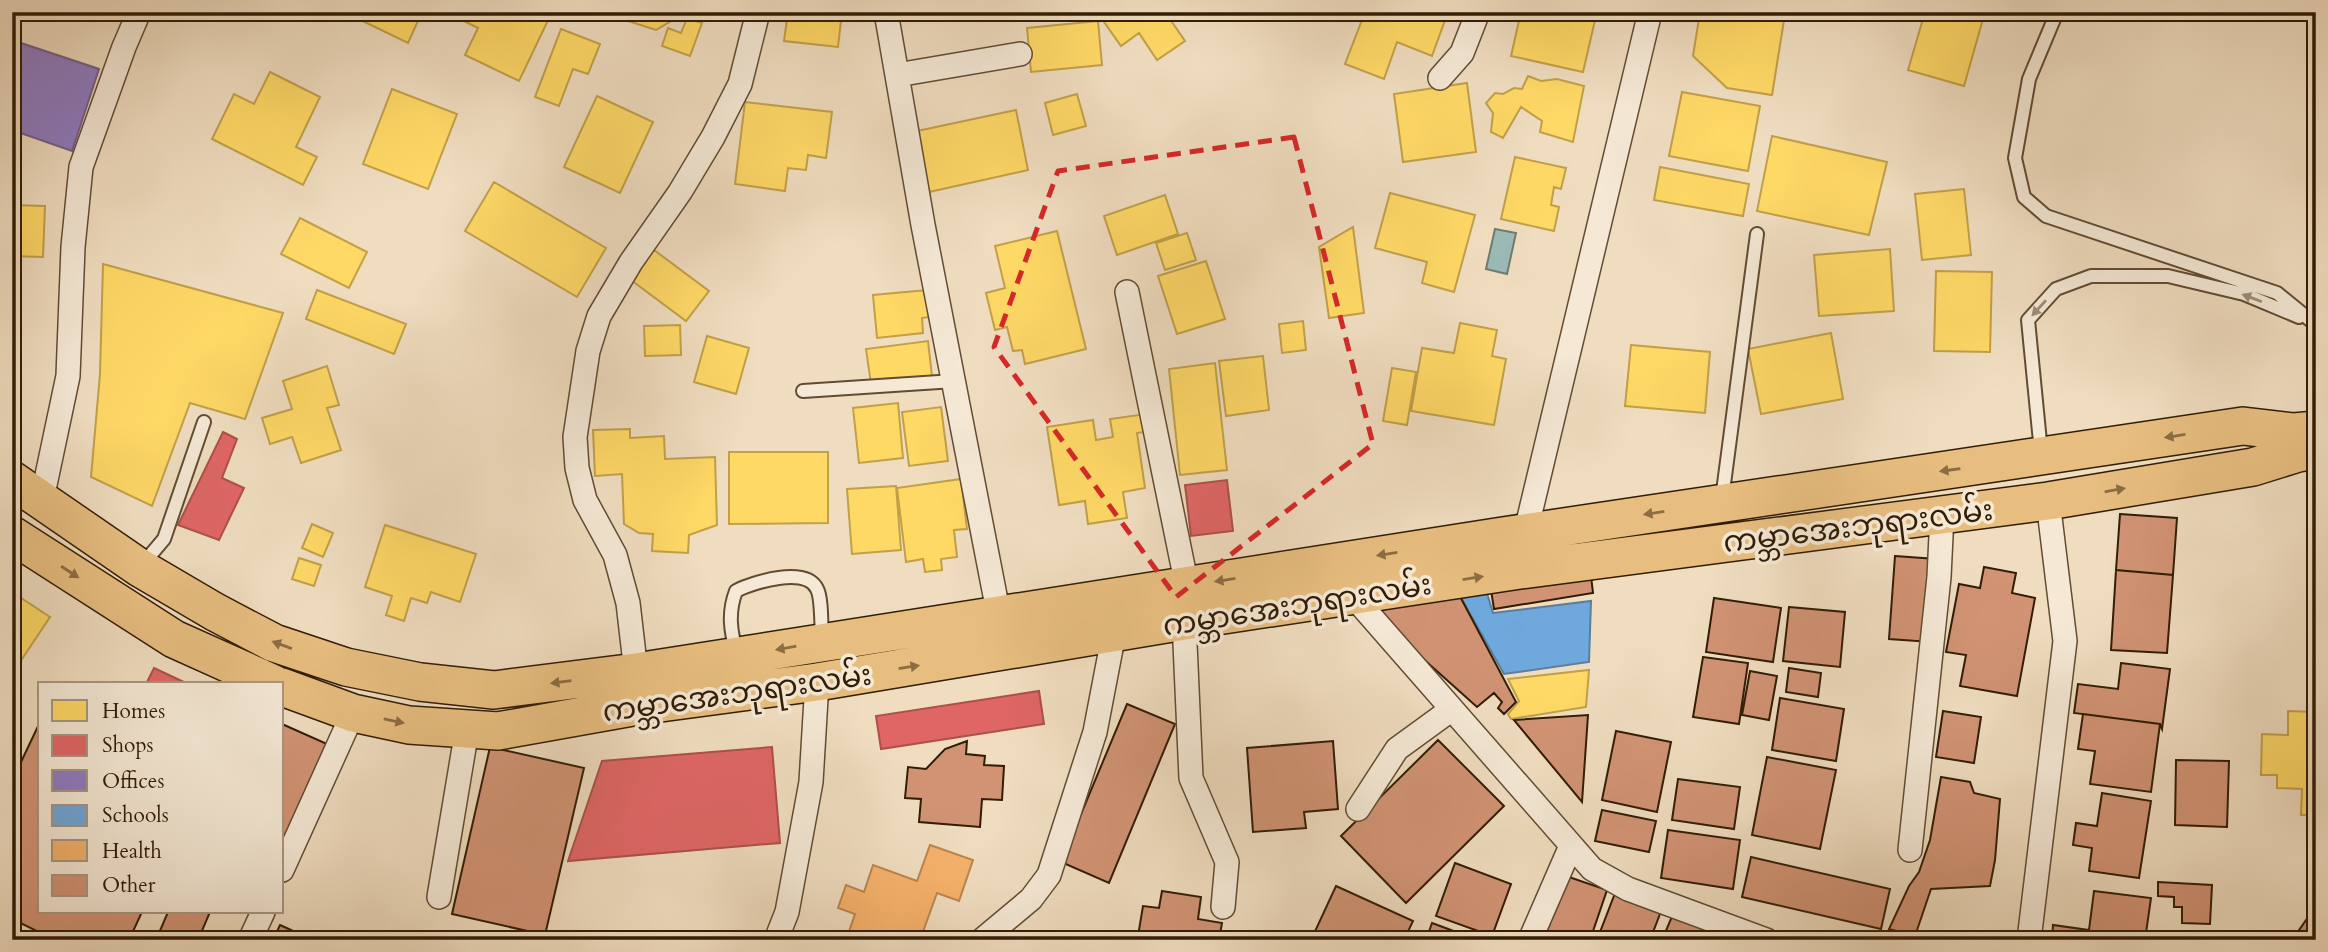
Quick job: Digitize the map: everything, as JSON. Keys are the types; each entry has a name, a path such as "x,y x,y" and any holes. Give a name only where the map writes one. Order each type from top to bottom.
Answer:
{"main road":[{"name":"ကမ္ဘာအေးဘုရားလမ်း","path":"284,688 353,713 409,724 498,731 638,706 817,682 1114,633 1186,604 1293,569 1336,562 2242,426 2306,441"},
{"name":"ကမ္ဘာအေးဘုရားလမ်း","path":"140,568 274,643 346,667 421,682 494,690 636,672 999,616 1353,596 1520,570 2048,501 2253,467 2306,441"},
{"path":"27,489 140,568"},
{"path":"12,535 173,639 270,682"},
{"path":"1336,562 1353,596"}],"street":[{"path":"27,489 68,376 73,247 81,167 139,12"},
{"path":"636,672 628,603 615,555 585,500 577,468 575,437 588,351 605,305 713,137 740,84 758,12"},
{"path":"886,12 999,616"},
{"path":"1440,78 1462,53 1478,12"},
{"path":"1520,570 1524,534 1650,12"},
{"path":"897,75 1020,54"},
{"path":"1127,292 1186,604 1191,778 1227,862 1223,907"},
{"path":"2029,940 2065,641 2048,501"},
{"path":"1910,850 1939,578 1942,515"},
{"path":"1353,596 1591,869 1628,889 1766,940"},
{"path":"982,940 1031,899 1049,875 1096,732 1114,633"},
{"path":"776,940 787,912 811,782 817,682"},
{"path":"1358,809 1397,750 1452,709"},
{"path":"284,866 353,713"},
{"path":"439,897 467,730"},
{"path":"1530,940 1570,848"},
{"path":"250,940 262,914"}],"lane":[{"path":"2057,12 2029,79 2015,158 2024,197 2046,216 2277,293 2316,324"},
{"path":"1721,503 1757,234"},
{"path":"2042,457 2028,320 2056,289 2091,276 2168,276 2244,294 2316,324"},
{"path":"803,391 954,381"},
{"path":"140,568 164,539 204,422"},
{"path":"738,656 731,633 731,606 736,591 754,582 791,576 808,579 817,589 823,642"}],"highlighted area":[{"path":"1294,137 1373,444 1176,597 994,347 1058,171"}],"water":[{"path":"1495,229 1516,233 1507,274 1486,269"}],"building: Homes":[{"path":"344,12 422,12 408,43"},
{"path":"456,12 552,12 519,81 465,55 478,28 454,16"},
{"path":"600,12 673,12 671,21 656,30"},
{"path":"788,12 842,12 838,47 784,41"},
{"path":"1097,12 1165,12 1185,41 1157,60 1139,33 1121,46"},
{"path":"1365,12 1448,12 1432,56 1397,42 1384,79 1345,64"},
{"path":"1521,12 1579,12 1596,16 1583,72 1511,56"},
{"path":"1700,12 1785,14 1772,95 1727,88 1693,56"},
{"path":"1925,12 1985,12 1964,86 1908,70"},
{"path":"687,18 702,23 690,56 662,46 668,28 681,33"},
{"path":"1098,21 1102,65 1031,72 1027,28"},
{"path":"561,29 600,44 588,74 573,69 559,106 535,97"},
{"path":"270,72 320,97 296,147 317,157 303,185 212,139 234,94 254,104"},
{"path":"1528,76 1541,81 1557,79 1584,86 1573,142 1540,132 1542,121 1521,107 1503,138 1491,132 1493,113 1486,103 1495,93 1503,94 1514,88 1522,89"},
{"path":"1467,83 1476,152 1403,162 1394,94"},
{"path":"392,89 457,114 428,189 363,164"},
{"path":"1682,92 1760,106 1748,171 1669,156"},
{"path":"1077,94 1086,126 1053,135 1045,103"},
{"path":"597,96 653,122 620,193 564,167"},
{"path":"745,102 832,112 826,158 808,155 806,170 788,168 785,191 735,184"},
{"path":"1016,110 1028,170 929,192 917,131"},
{"path":"1772,136 1887,162 1869,235 1757,211"},
{"path":"1515,157 1566,168 1561,189 1554,187 1551,205 1559,207 1554,231 1501,219"},
{"path":"1660,167 1749,184 1743,216 1654,200"},
{"path":"494,182 606,248 577,297 465,231"},
{"path":"1964,189 1971,255 1922,260 1915,194"},
{"path":"1390,193 1475,215 1454,292 1422,283 1427,262 1375,248"},
{"path":"1165,195 1178,234 1117,255 1104,216"},
{"path":"12,205 45,206 43,257 12,256"},
{"path":"300,218 367,252 349,288 281,254"},
{"path":"1353,227 1364,313 1329,318 1319,247"},
{"path":"1057,231 1086,349 1025,364 1022,350 1013,351 1007,327 995,330 986,293 1005,288 995,246"},
{"path":"1187,233 1196,260 1165,270 1156,243"},
{"path":"1890,249 1894,311 1819,316 1814,255"},
{"path":"654,250 709,291 686,321 631,280"},
{"path":"1206,261 1225,319 1177,334 1158,276"},
{"path":"103,264 283,313 245,419 190,403 152,506 91,477 100,374"},
{"path":"1936,271 1992,272 1990,352 1934,351"},
{"path":"317,290 406,324 394,354 306,319"},
{"path":"927,290 929,317 922,318 923,333 877,338 873,295"},
{"path":"1303,321 1306,350 1282,353 1279,324"},
{"path":"1460,323 1497,330 1492,356 1506,359 1494,425 1411,411 1422,348 1454,353"},
{"path":"680,325 681,355 645,356 644,326"},
{"path":"1831,333 1843,399 1761,414 1748,349"},
{"path":"707,336 749,348 736,394 694,382"},
{"path":"928,341 932,376 871,384 866,349"},
{"path":"1631,345 1710,352 1705,413 1625,406"},
{"path":"1263,356 1269,410 1226,416 1219,361"},
{"path":"1215,363 1227,470 1180,475 1169,369"},
{"path":"327,366 339,405 327,408 341,450 301,463 292,437 270,444 262,418 292,409 283,381"},
{"path":"1392,368 1416,372 1407,425 1383,421"},
{"path":"898,403 903,458 859,463 853,408"},
{"path":"941,407 948,461 909,466 902,412"},
{"path":"1153,413 1156,430 1137,433 1145,488 1123,492 1127,518 1088,524 1085,501 1059,505 1047,427 1093,420 1096,440 1113,437 1110,419"},
{"path":"630,429 630,438 664,436 665,459 715,457 717,525 689,535 688,553 652,551 653,534 639,533 624,524 622,474 595,476 593,430"},
{"path":"729,452 828,452 828,523 729,524"},
{"path":"961,479 967,529 954,530 957,557 941,559 942,570 925,572 923,559 906,562 897,488"},
{"path":"896,486 901,550 852,554 847,489"},
{"path":"312,524 333,533 323,557 302,548"},
{"path":"385,525 476,554 460,602 431,592 427,603 411,598 404,621 386,615 392,596 365,587"},
{"path":"299,558 321,565 314,586 292,579"},
{"path":"12,592 50,617 12,674"},
{"path":"1589,670 1586,707 1511,719 1508,714 1519,701 1508,679"},
{"path":"12,680 18,693 12,704"},
{"path":"2288,711 2313,712 2313,736 2316,736 2316,823 2313,815 2301,815 2302,789 2277,788 2277,775 2261,775 2262,734 2288,735"}],"building: Shops":[{"path":"223,432 237,439 222,478 244,488 219,540 178,525"},
{"path":"1227,480 1233,531 1191,536 1185,485"},
{"path":"154,668 184,682 147,682"},
{"path":"1039,691 1044,724 881,749 876,716"},
{"path":"772,747 780,843 568,861 602,761"}],"building: Offices":[{"path":"12,40 99,69 72,151 12,130"}],"building: Schools":[{"path":"1483,580 1493,613 1591,601 1589,662 1504,674 1455,587"}],"building: Health":[{"path":"930,845 973,860 959,901 937,893 920,940 846,940 855,914 838,908 846,885 864,892 873,865 917,881"}],"building: Other":[{"path":"2120,514 2177,518 2173,575 2116,570"},
{"path":"1895,556 1936,559 1931,642 1889,639"},
{"path":"1984,567 2016,573 2012,593 2035,598 2017,696 1960,686 1966,655 1946,652 1959,584 1980,588"},
{"path":"2116,570 2173,575 2167,653 2111,650"},
{"path":"1591,576 1593,593 1494,609 1491,590"},
{"path":"1455,587 1516,702 1504,714 1498,708 1502,702 1494,693 1477,707 1353,596"},
{"path":"1714,598 1781,608 1773,662 1706,652"},
{"path":"1789,607 1845,612 1840,667 1783,661"},
{"path":"1703,657 1748,663 1739,724 1693,717"},
{"path":"2121,663 2170,669 2162,729 2160,724 2074,713 2078,684 2118,689"},
{"path":"1789,668 1821,673 1818,697 1786,692"},
{"path":"1750,671 1777,676 1769,720 1742,715"},
{"path":"1780,698 1844,709 1836,761 1772,750"},
{"path":"1127,704 1175,724 1109,883 1061,862"},
{"path":"1943,711 1981,717 1974,763 1936,757"},
{"path":"2083,714 2160,724 2151,792 2090,784 2095,751 2078,749"},
{"path":"1588,715 1582,802 1514,720"},
{"path":"284,725 327,744 287,836 284,834"},
{"path":"38,726 38,914 141,914 129,940 55,940 12,919 12,781"},
{"path":"1616,731 1671,742 1657,812 1602,800"},
{"path":"1438,740 1504,806 1406,903 1341,836"},
{"path":"967,741 966,754 985,756 984,765 1004,766 1002,800 982,799 980,827 919,822 921,799 905,798 908,767 926,769 945,749"},
{"path":"1333,741 1338,809 1304,812 1306,828 1253,832 1247,748"},
{"path":"490,747 584,768 545,935 452,914"},
{"path":"1767,757 1836,770 1820,849 1752,835"},
{"path":"2176,760 2229,761 2227,827 2175,825"},
{"path":"1941,777 1970,782 1974,793 2000,799 1995,860 1990,886 1931,889 1915,936 1889,929 1909,886 1919,872 1930,840"},
{"path":"1678,779 1740,787 1734,829 1672,820"},
{"path":"2102,793 2151,801 2139,878 2089,871 2092,848 2073,845 2076,823 2097,826"},
{"path":"1602,810 1656,821 1649,852 1595,841"},
{"path":"1668,830 1740,840 1733,889 1661,878"},
{"path":"1751,857 1890,889 1881,929 1742,897"},
{"path":"1455,863 1511,884 1492,936 1436,916"},
{"path":"1566,876 1607,890 1590,940 1544,940"},
{"path":"2158,882 2212,885 2210,924 2182,923 2182,907 2174,907 2174,897 2158,896"},
{"path":"1336,886 1413,921 1404,940 1311,940"},
{"path":"1617,888 1663,906 1650,940 1597,940"},
{"path":"1162,891 1201,897 1198,919 1222,923 1219,940 1126,940 1127,934 1138,936 1143,906 1159,908"},
{"path":"2094,891 2151,898 2145,940 2052,940 2053,925 2089,930"},
{"path":"2316,906 2316,940 2292,940"},
{"path":"167,914 209,914 198,940 156,940"},
{"path":"1673,914 1708,930 1704,940 1662,940"},
{"path":"1432,923 1478,940 1426,940"},
{"path":"280,925 313,940 273,940"},
{"path":"1716,929 1743,940 1712,940"}]}
